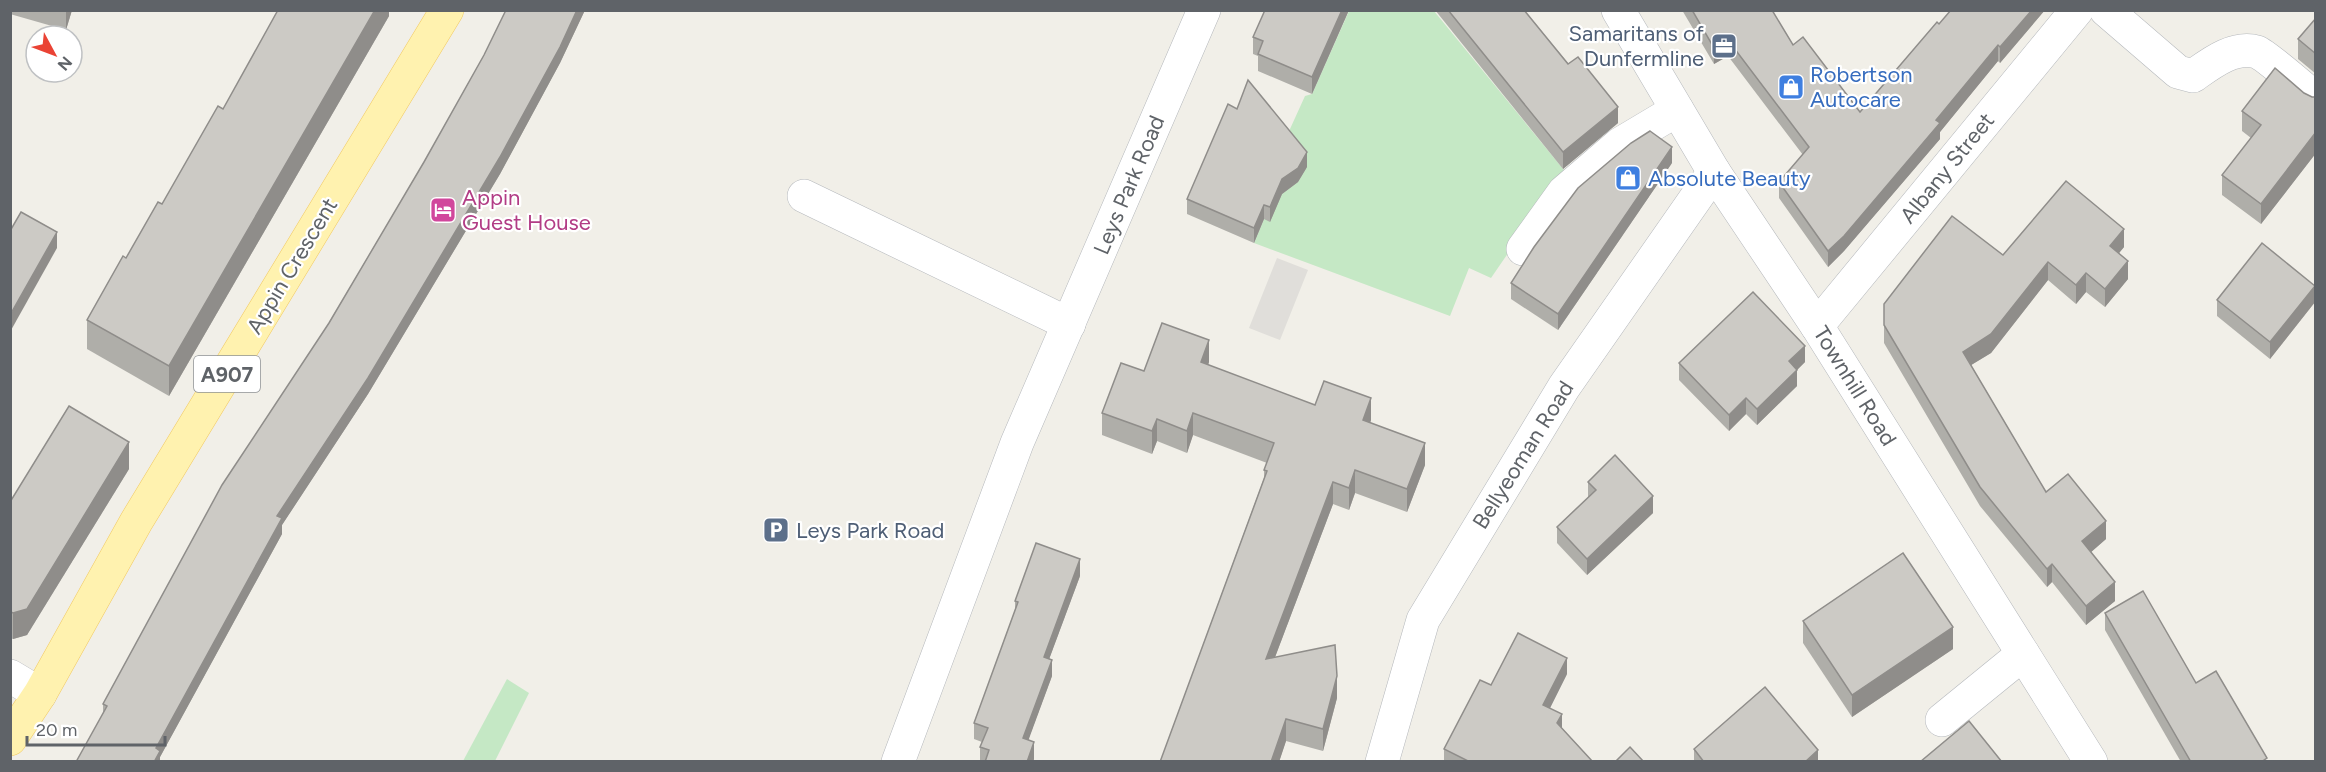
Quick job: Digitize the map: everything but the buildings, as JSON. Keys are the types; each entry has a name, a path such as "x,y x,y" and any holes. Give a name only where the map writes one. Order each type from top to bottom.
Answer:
{"main road":[{"name":"Appin Crescent","path":"10,739 40,694 135,522 447,10"}],"street":[{"name":"Leys Park Road","path":"898,762 1017,443 1204,10"},
{"name":"Townhill Road","path":"1618,10 1714,172 1817,326 2091,762"},
{"name":"Albany Street","path":"1817,326 2078,10"},
{"path":"2106,10 2178,72 2193,76 2230,54 2246,51 2258,52 2316,99"},
{"path":"1523,249 1564,192 1620,144 1677,110"},
{"name":"Bellyeoman Road","path":"1382,762 1423,620 1564,387 1714,172"},
{"path":"804,196 1069,324"},
{"path":"1942,720 2023,654"},
{"path":"10,676 40,694"}],"shaded area":[{"path":"1277,258 1308,270 1280,340 1249,328"}],"green space":[{"path":"1349,11 1434,11 1568,175 1526,227 1491,278 1469,268 1450,316 1254,243 1264,219 1262,188 1298,182 1301,175 1301,157 1289,133 1290,129 1305,96 1312,94"},
{"path":"507,679 529,693 495,761 463,761"}],"place":[{"name":"Samaritans of Dunfermline","path":"1724,46"},
{"name":"Robertson Autocare","path":"1791,87"},
{"name":"Absolute Beauty","path":"1628,178"},
{"name":"Appin Guest House","path":"443,210"},
{"name":"Leys Park Road","path":"776,530"}]}
